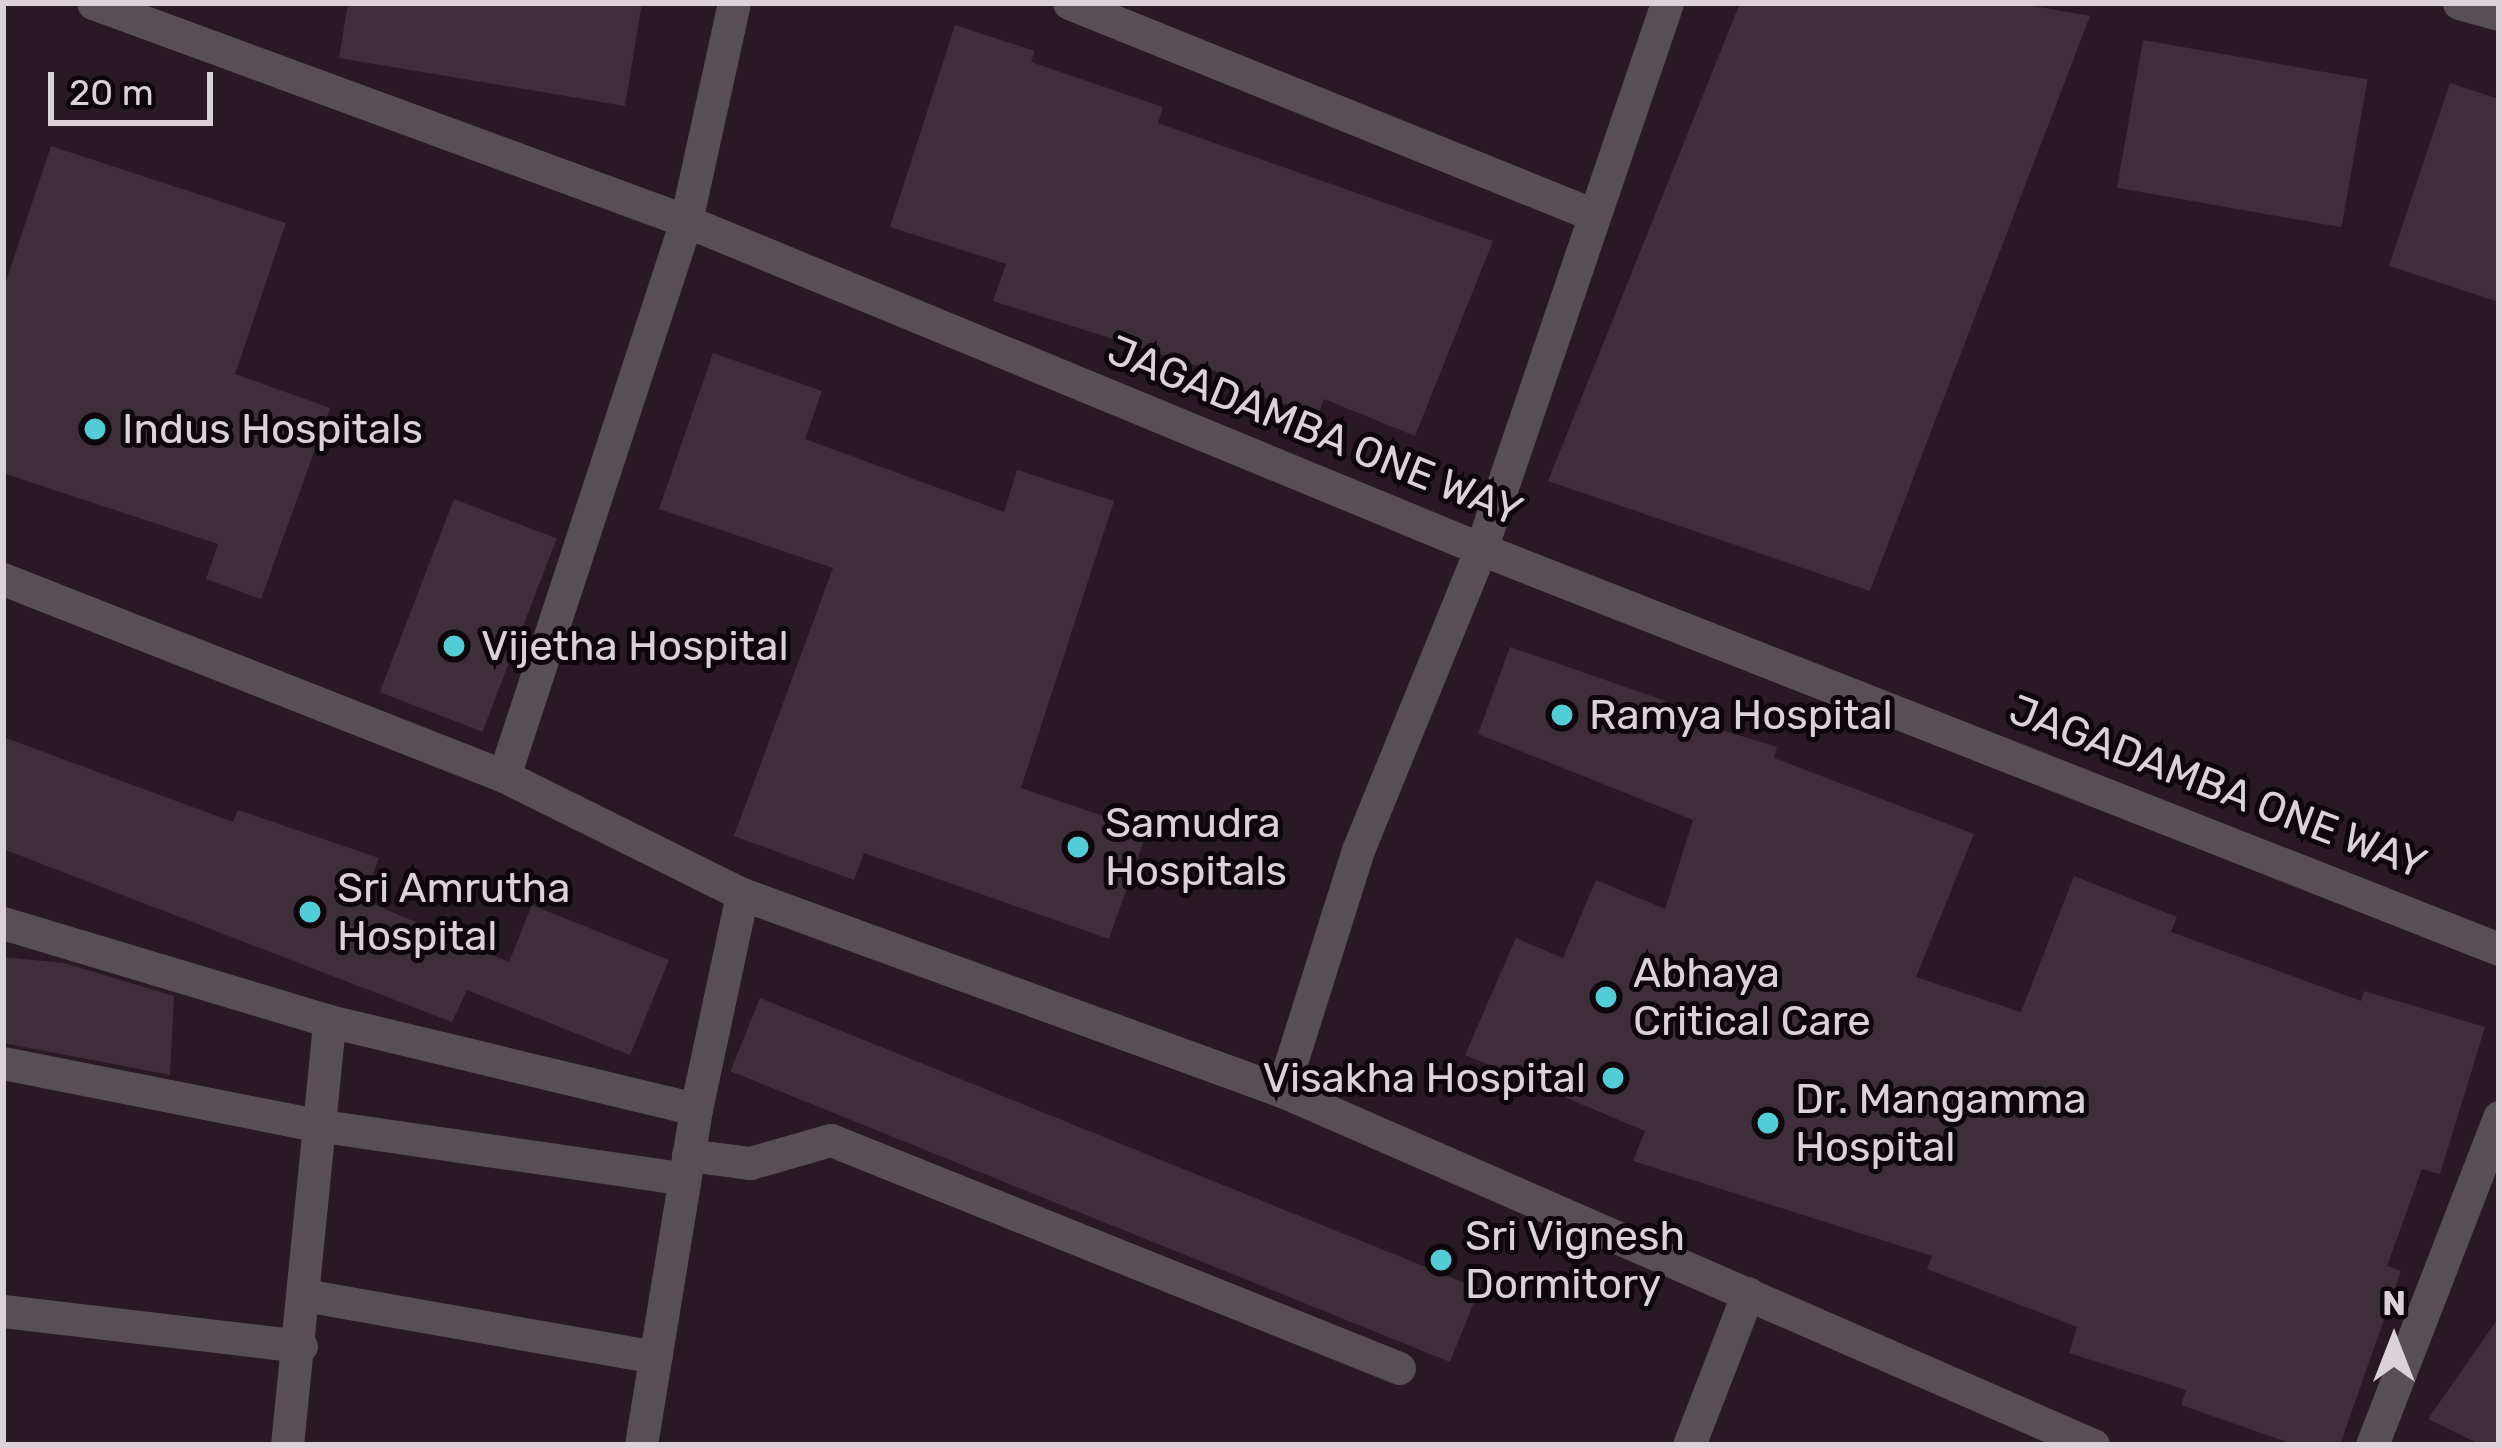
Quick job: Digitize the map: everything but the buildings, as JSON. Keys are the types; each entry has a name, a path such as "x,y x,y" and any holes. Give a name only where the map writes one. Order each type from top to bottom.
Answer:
{"street":[{"name":"JAGADAMBA ONE WAY","path":"93,3 132,9 686,221 1481,549 2499,950"},
{"path":"504,776 686,221 734,3"},
{"path":"1069,3 1594,215"},
{"path":"1282,1091 1358,850 1481,549 1666,3"},
{"path":"2459,3 2499,14"},
{"path":"3,579 504,776 742,894 1282,1091 2093,1445"},
{"path":"641,1445 696,1109 742,894"},
{"path":"3,923 329,1021 696,1109"},
{"path":"287,1445 301,1346 316,1125 329,1021"},
{"path":"3,1063 316,1125 686,1167 750,1163 831,1140 1399,1368"},
{"path":"2372,1445 2499,1117"},
{"path":"1689,1445 1748,1293"},
{"path":"304,1295 656,1357"},
{"path":"3,1311 301,1346"}],"place":[{"name":"Indus Hospitals","path":"95,429"},
{"name":"Vijetha Hospital","path":"454,646"},
{"name":"Ramya Hospital","path":"1562,715"},
{"name":"Samudra Hospitals","path":"1078,847"},
{"name":"Sri Amrutha Hospital","path":"310,912"},
{"name":"Abhaya Critical Care","path":"1606,997"},
{"name":"Visakha Hospital","path":"1613,1078"},
{"name":"Dr. Mangamma Hospital","path":"1768,1123"},
{"name":"Sri Vignesh Dormitory","path":"1441,1260"}]}
